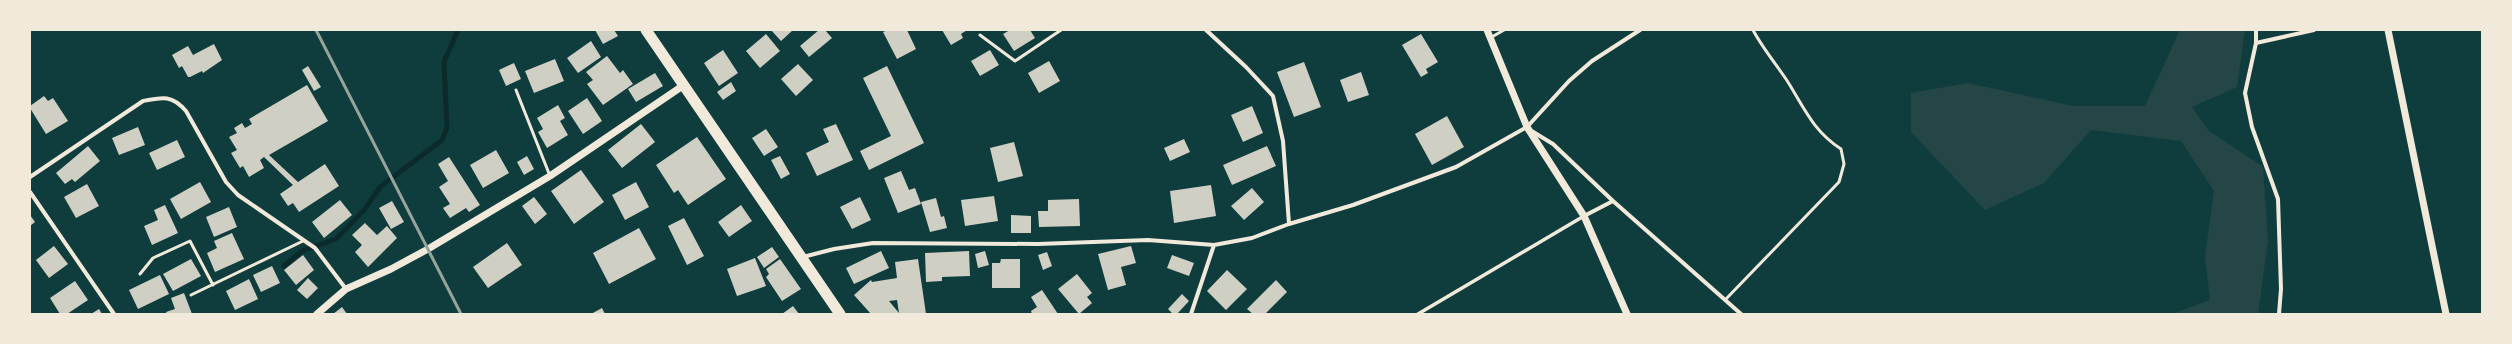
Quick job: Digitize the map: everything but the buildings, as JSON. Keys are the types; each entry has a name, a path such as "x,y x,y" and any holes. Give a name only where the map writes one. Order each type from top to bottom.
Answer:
{"highway":[{"path":"646,30 840,314"}],"street":[{"path":"1206,30 1246,67 1274,96 1283,141 1289,224"},
{"path":"1487,30 1527,128 1584,216 1627,314"},
{"path":"801,258 834,249 873,243 1038,244 1148,240 1214,245 1252,238 1289,224 1353,205 1456,167 1527,128 1568,81 1592,61 1640,30"},
{"path":"2256,30 2256,44 2245,93 2252,127 2278,199 2281,289 2279,314"},
{"path":"2256,44 2314,30"},
{"path":"2388,30 2446,314"},
{"path":"317,314 346,289 391,269 428,249 550,176 684,85"},
{"path":"30,177 143,101 163,97 177,101 186,111 226,182 238,195 315,248 346,289"},
{"path":"1527,128 1553,144 1613,201 1741,314"},
{"path":"30,192 114,314"},
{"path":"1418,314 1584,216 1613,201"},
{"path":"1191,314 1214,245"}],"lane":[{"path":"980,35 1015,61 1061,30"},
{"path":"1490,38 1504,30"},
{"path":"1725,300 1839,182 1844,164 1841,149 1827,140 1813,124 1787,80 1753,30"},
{"path":"516,90 550,176"},
{"path":"140,274 153,258 190,240 212,285"},
{"path":"191,295 303,241"}],"shaded area":[{"path":"2180,30 2245,30 2237,87 2192,107 2208,130 2263,167 2268,241 2258,314 2172,314 2210,300 2205,256 2214,191 2181,141 2091,130 2044,183 1985,210 1911,132 1911,93 1968,83 2073,106 2145,106"}],"waterway":[{"path":"284,266 302,251 336,239 364,210 380,187 442,140 447,128 444,62 458,30"}],"railway":[{"path":"316,30 461,314"}]}
